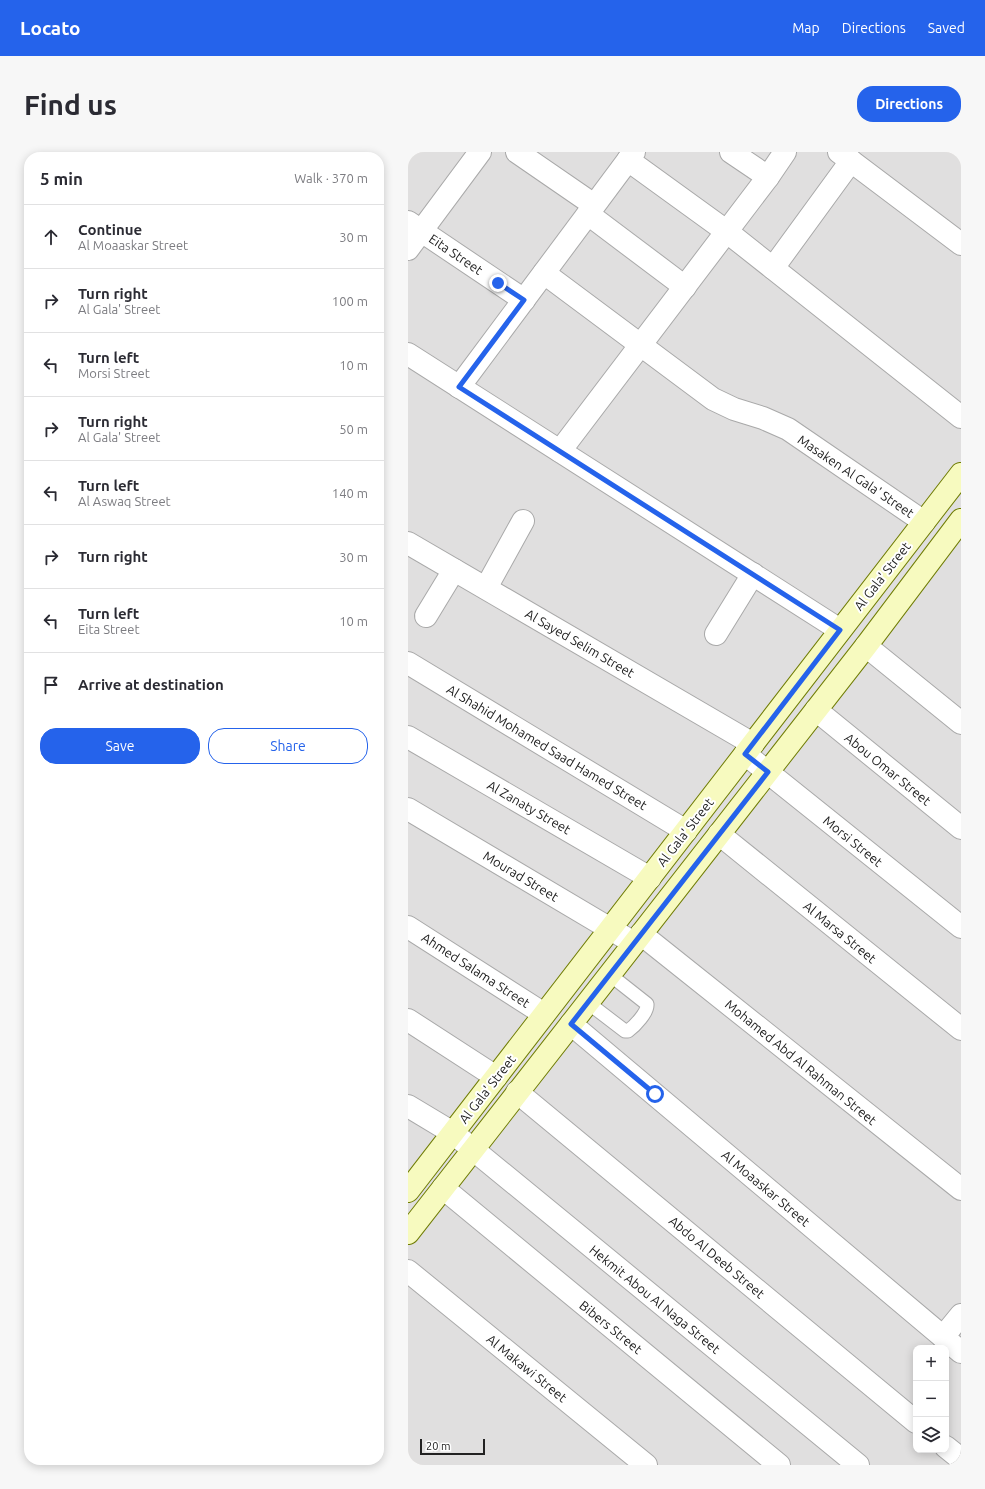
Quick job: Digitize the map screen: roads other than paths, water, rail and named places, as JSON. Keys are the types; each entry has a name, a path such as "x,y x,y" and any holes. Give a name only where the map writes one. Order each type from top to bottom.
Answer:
{"main road":[{"name":"Al Gala' Street","path":"412,1179 453,1133 961,474"},
{"name":"Al Gala' Street","path":"408,1233 866,646 961,520"}],"street":[{"path":"408,249 415,226 480,152"},
{"path":"517,152 591,209 685,287"},
{"path":"731,152 768,177"},
{"path":"560,451 786,152"},
{"path":"459,387 631,156 961,418"},
{"path":"772,268 845,156 961,244"},
{"name":"Eita Street","path":"415,226 524,300"},
{"name":"Masaken Al Gala' Street","path":"544,273 713,399 734,409 762,418 788,429 924,522"},
{"path":"408,354 840,630"},
{"path":"486,588 523,521"},
{"name":"Al Sayed Selim Street","path":"408,543 486,588 749,749"},
{"path":"426,616 454,570"},
{"path":"716,634 753,574"},
{"path":"866,646 961,723"},
{"name":"Al Shahid Mohamed Saad Hamed Street","path":"408,663 686,831"},
{"name":"Abou Omar Street","path":"816,710 961,828"},
{"name":"Al Zanaty Street","path":"408,737 650,878"},
{"name":"Morsi Street","path":"749,749 768,772 961,927"},
{"name":"Mourad Street","path":"408,809 610,929 638,939"},
{"name":"Al Marsa Street","path":"719,834 961,1029"},
{"name":"Ahmed Salama Street","path":"408,926 544,1014"},
{"name":"Mohamed Abd Al Rahman Street","path":"638,939 961,1189"},
{"path":"408,1020 496,1077"},
{"name":"Al Moaaskar Street","path":"571,1024 961,1352"},
{"name":"Abdo Al Deeb Street","path":"518,1092 913,1420"},
{"name":"Hekmit Abou Al Naga Street","path":"408,1106 453,1133 858,1465"},
{"name":"Bibers Street","path":"443,1188 779,1465"},
{"name":"Al Makawi Street","path":"408,1271 646,1465"},
{"path":"943,1336 961,1315"},
{"path":"949,1450 961,1460"}],"lane":[{"path":"588,1002 625,1031 632,1028 646,1011 647,1004 609,974"}]}
